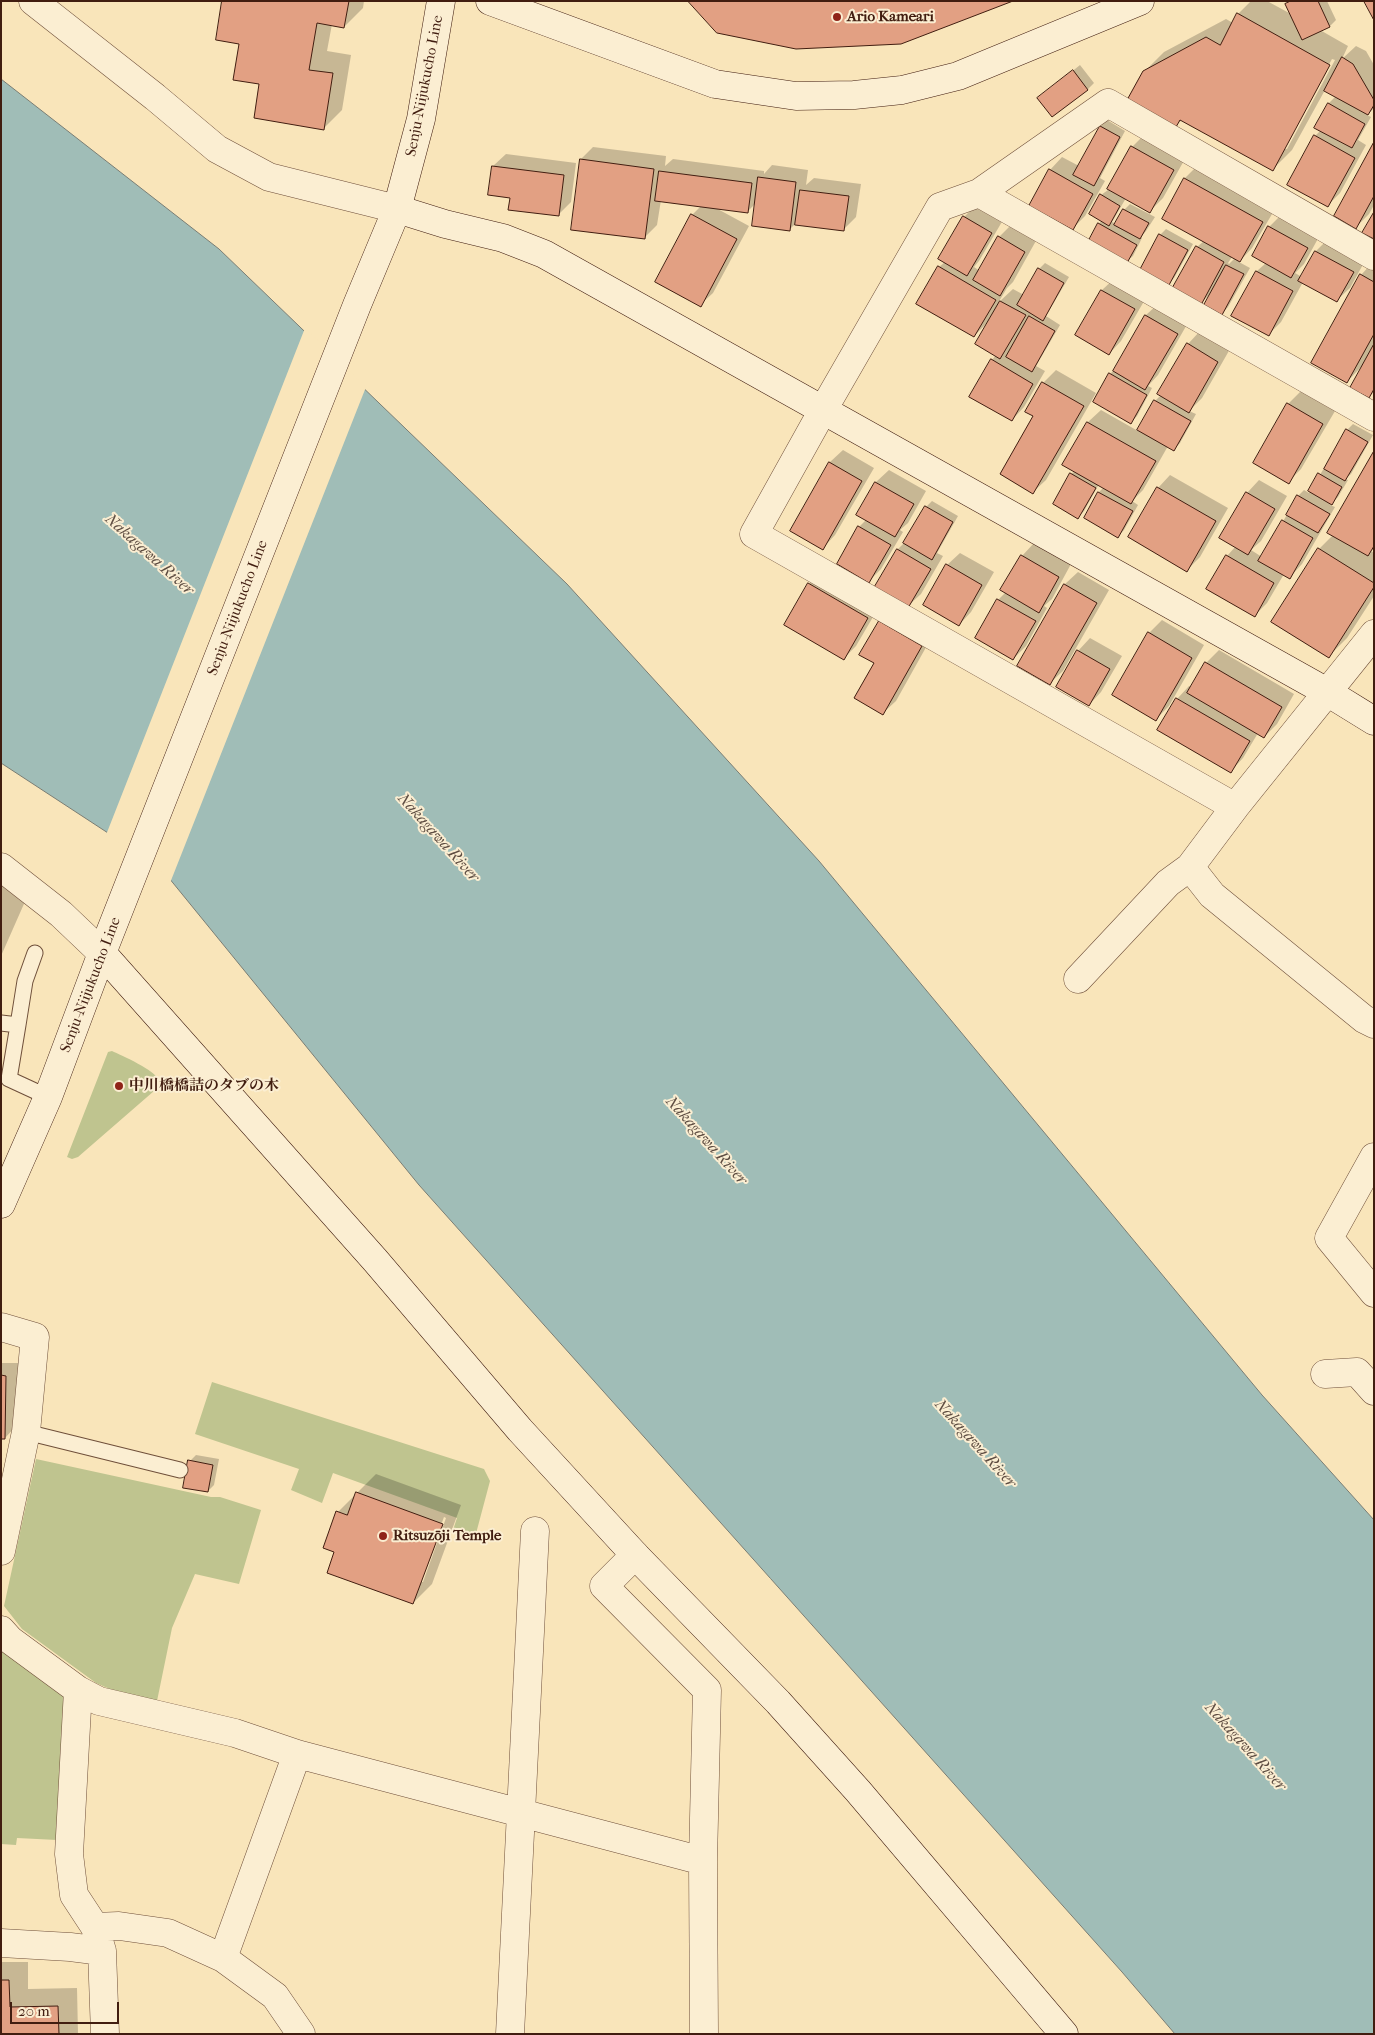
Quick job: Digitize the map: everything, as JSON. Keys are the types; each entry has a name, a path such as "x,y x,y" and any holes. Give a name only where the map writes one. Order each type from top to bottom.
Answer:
{"street":[{"path":"33,1 155,96 217,149 269,177 503,238 544,254 1327,692 1374,721"},
{"name":"Senju-Niijukucho Line","path":"1,1204 48,1097 102,953 357,305 397,209 421,119 441,1"},
{"path":"490,1 715,84 796,96 854,95 902,90 958,76 1140,1"},
{"path":"1235,807 754,534 940,207 979,193 1108,104 1374,256"},
{"path":"979,193 1374,417"},
{"path":"1078,979 1168,883 1190,867 1235,807 1374,634"},
{"path":"1,867 61,914 102,953 376,1260 520,1430 635,1555 778,1702 838,1769 1064,2034"},
{"path":"1190,867 1212,895 1364,1019 1374,1024"},
{"path":"1374,1157 1329,1238 1374,1293"},
{"path":"1,1327 35,1337 26,1432 1,1550"},
{"path":"1325,1374 1357,1372 1374,1391"},
{"path":"510,2034 535,1531"},
{"path":"635,1555 604,1586 707,1690 703,1862 704,2034"},
{"path":"1,1630 10,1640 78,1690 99,1701 235,1733 297,1754 703,1862"},
{"path":"78,1690 69,1854 74,1895 99,1939 105,2034"},
{"path":"223,1958 297,1754"},
{"path":"1,1943 70,1947 99,1939 119,1926 168,1933 223,1958 275,1996 301,2034"}],"lane":[{"path":"35,953 25,981 9,1079 48,1097"},
{"path":"1,1023 18,1025"},
{"path":"26,1432 180,1470"}],"green space":[{"path":"112,1051 152,1072 158,1080 158,1084 154,1091 78,1157 72,1159 67,1157 108,1052"},
{"path":"212,1382 484,1469 490,1481 474,1541 452,1533 457,1518 333,1473 322,1503 291,1490 299,1469 195,1434"},
{"path":"36,1459 211,1497 220,1497 261,1510 239,1584 195,1574 172,1628 157,1701 119,1693 96,1683 22,1629 4,1606"},
{"path":"1,1646 65,1696 57,1840 17,1838 16,1845 1,1844"}],"water":[{"name":"Nakagawa River","path":"1,79 219,249 567,584 819,861 1262,1395 1374,1520 1374,2034 1175,2034 1122,1972 419,1185 160,867 1,763"}],"pier":[{"path":"305,328 366,387 170,883 159,869 106,835"}],"building":[{"path":"222,1 349,1 344,28 317,23 309,70 333,73 324,130 254,118 259,84 233,80 239,44 216,40"},
{"name":"Ario Kameari","path":"688,1 1013,1 901,44 796,49 717,33"},
{"path":"1291,1 1318,1 1330,27 1302,40 1285,4"},
{"path":"1364,1 1374,1 1374,20"},
{"path":"1237,13 1330,65 1273,171 1180,120 1176,127 1127,100 1143,71 1206,37 1220,45"},
{"path":"1342,57 1353,64 1374,100 1374,105 1368,115 1324,91"},
{"path":"1073,70 1088,90 1052,117 1037,98"},
{"path":"1328,103 1365,124 1352,148 1314,128"},
{"path":"1100,126 1120,137 1094,186 1073,175"},
{"path":"1314,135 1355,158 1328,207 1287,185"},
{"path":"1374,142 1374,196 1356,229 1334,216"},
{"path":"1131,146 1174,170 1150,213 1107,189"},
{"path":"580,159 654,169 645,239 571,230"},
{"path":"492,166 564,175 559,216 508,210 510,198 488,195"},
{"path":"1049,169 1093,194 1073,230 1029,206"},
{"path":"659,171 752,183 748,213 655,201"},
{"path":"758,177 796,182 790,231 752,226"},
{"path":"1184,178 1263,222 1240,262 1162,219"},
{"path":"800,190 849,196 844,231 795,225"},
{"path":"1100,194 1120,206 1109,226 1089,214"},
{"path":"1123,209 1149,223 1140,239 1114,225"},
{"path":"1374,212 1374,239 1362,233"},
{"path":"691,214 737,239 701,307 655,282"},
{"path":"963,216 992,233 967,276 938,259"},
{"path":"1098,223 1137,245 1127,263 1088,242"},
{"path":"1268,226 1308,248 1291,278 1252,256"},
{"path":"1159,234 1188,250 1169,285 1140,270"},
{"path":"998,236 1025,252 1000,296 973,280"},
{"path":"1196,246 1224,262 1201,305 1172,289"},
{"path":"1315,251 1354,272 1337,302 1298,281"},
{"path":"1226,265 1244,274 1222,315 1204,305"},
{"path":"938,266 996,300 974,337 916,304"},
{"path":"1038,268 1064,283 1043,321 1017,305"},
{"path":"1256,271 1293,291 1269,336 1231,316"},
{"path":"1360,274 1374,282 1374,334 1347,383 1311,363"},
{"path":"1101,290 1135,309 1109,355 1075,335"},
{"path":"1000,301 1026,315 1000,359 975,344"},
{"path":"1145,315 1178,334 1145,390 1113,371"},
{"path":"1029,316 1055,331 1032,372 1006,357"},
{"path":"1187,343 1218,362 1189,413 1157,394"},
{"path":"1374,344 1374,389 1369,398 1350,388"},
{"path":"991,359 1033,384 1012,421 969,397"},
{"path":"1109,373 1147,395 1131,424 1093,402"},
{"path":"1042,382 1084,406 1033,494 1000,474 1033,416 1025,412"},
{"path":"1154,400 1191,421 1174,451 1137,430"},
{"path":"1287,403 1323,424 1289,484 1253,463"},
{"path":"1087,422 1156,461 1131,504 1062,465"},
{"path":"1346,429 1368,442 1345,481 1324,469"},
{"path":"1374,451 1374,546 1368,556 1327,533"},
{"path":"829,462 862,481 823,550 790,531"},
{"path":"1070,473 1096,488 1078,519 1053,504"},
{"path":"1318,473 1342,487 1332,505 1308,491"},
{"path":"875,482 914,504 895,537 856,515"},
{"path":"1157,487 1216,521 1187,572 1128,537"},
{"path":"1098,492 1133,511 1118,538 1084,518"},
{"path":"1246,492 1275,509 1248,555 1219,538"},
{"path":"1297,495 1330,514 1318,533 1286,515"},
{"path":"925,506 953,522 932,560 903,543"},
{"path":"1282,520 1313,538 1290,579 1258,561"},
{"path":"858,526 891,545 869,583 837,564"},
{"path":"1318,548 1374,583 1374,587 1329,658 1271,622"},
{"path":"897,549 931,569 908,608 874,588"},
{"path":"1021,555 1059,577 1039,613 1000,590"},
{"path":"1226,555 1274,583 1255,617 1206,589"},
{"path":"946,564 982,585 959,626 923,605"},
{"path":"808,583 868,618 844,660 784,625"},
{"path":"1064,584 1097,603 1050,685 1017,666"},
{"path":"997,599 1036,621 1013,660 975,638"},
{"path":"879,621 922,646 883,715 854,698 874,663 859,655"},
{"path":"1148,632 1192,658 1156,721 1112,695"},
{"path":"1077,650 1110,669 1089,706 1056,687"},
{"path":"1205,662 1282,707 1264,738 1187,693"},
{"path":"1176,698 1250,741 1231,773 1157,730"},
{"path":"1,1375 6,1376 5,1439 1,1439"},
{"path":"188,1460 213,1465 208,1492 183,1488"},
{"name":"Ritsuzōji Temple","path":"356,1492 443,1524 413,1604 327,1573 334,1552 323,1548 336,1511 347,1515"},
{"path":"1,1980 9,1980 10,2007 58,2006 59,2034 1,2034"}],"place":[{"name":"Ario Kameari","path":"837,17"},
{"name":"中川橋橋詰のタブの木","path":"119,1086"},
{"name":"Ritsuzōji Temple","path":"383,1536"}]}
